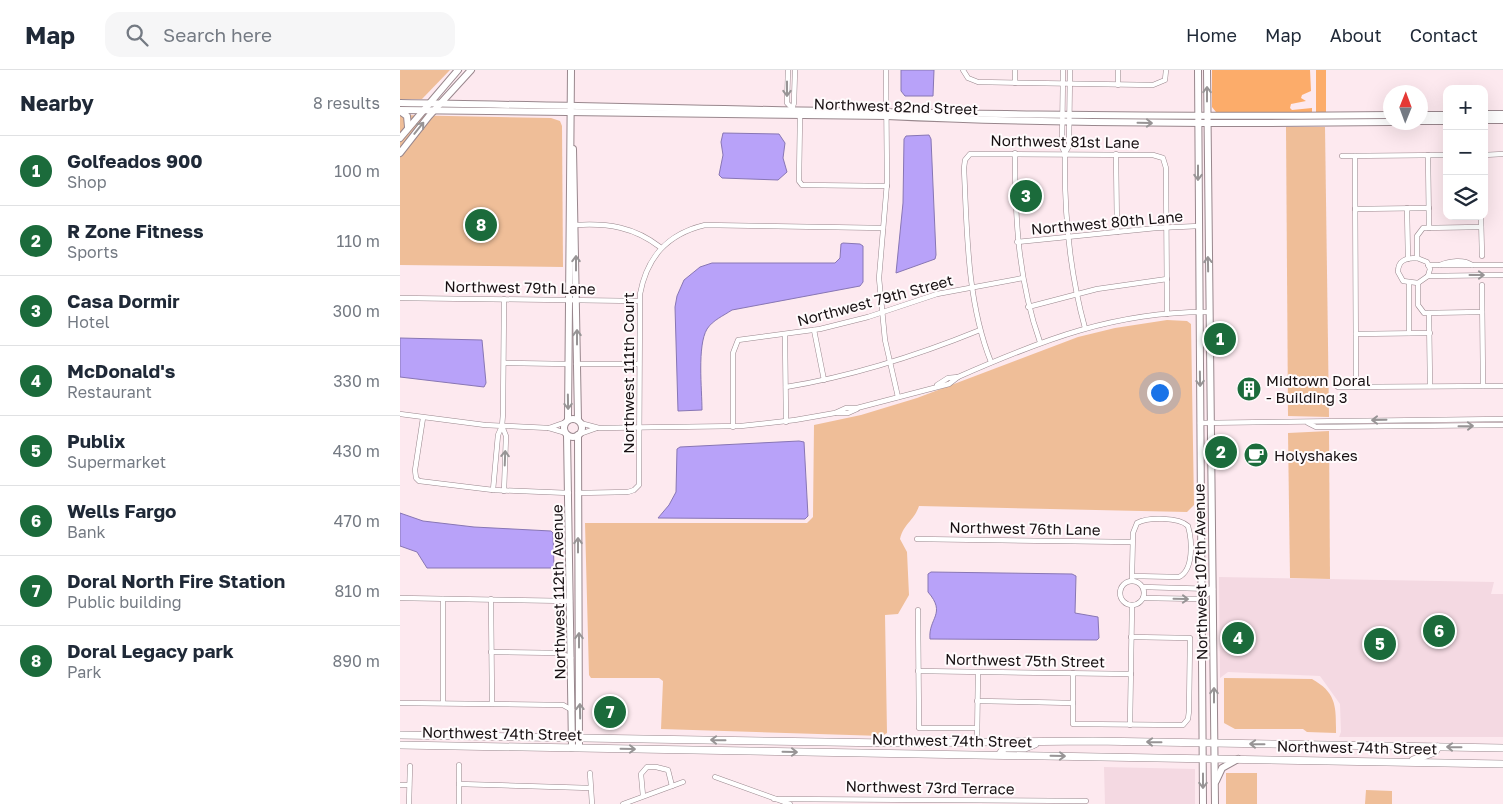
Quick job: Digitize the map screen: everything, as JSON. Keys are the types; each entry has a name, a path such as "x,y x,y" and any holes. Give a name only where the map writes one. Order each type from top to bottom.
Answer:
{"main road":[{"name":"Northwest 74th Street","path":"400,735 977,743 1214,743 1503,748"},
{"path":"1000,754 1004,748 1026,748 1037,742"},
{"name":"Northwest 74th Street","path":"400,746 1000,754 1503,764"},
{"path":"1408,762 1435,752 1438,747"}],"street":[{"path":"400,138 427,104 458,70"},
{"path":"400,153 434,110 471,70"},
{"path":"566,434 564,428 567,421 571,70"},
{"path":"788,70 787,103 791,111"},
{"path":"791,111 794,103 795,70"},
{"path":"886,70 887,186 879,278 881,313 898,397"},
{"path":"962,70 968,78 978,82 1118,85 1153,85 1165,80 1166,70"},
{"path":"1015,70 1015,83"},
{"path":"1063,70 1062,147 1065,154 1067,237 1076,293 1085,328"},
{"path":"1065,154 1069,146 1070,70"},
{"path":"1118,70 1118,85"},
{"name":"Northwest 107th Avenue","path":"1198,70 1203,804"},
{"name":"Northwest 107th Avenue","path":"1207,70 1214,804"},
{"path":"454,88 455,98 462,104"},
{"name":"Northwest 82nd Street","path":"400,104 462,104 498,108"},
{"name":"Northwest 82nd Street","path":"400,110 498,108 791,111 1062,119 1383,122"},
{"path":"400,110 406,116 408,128"},
{"name":"Northwest 82nd Street","path":"791,111 800,116 887,114"},
{"path":"1488,114 1503,114"},
{"name":"Northwest 82nd Street","path":"1207,121 1383,115"},
{"path":"1428,115 1443,115"},
{"path":"800,116 799,181 802,185 887,186"},
{"path":"1488,120 1503,120"},
{"path":"1428,121 1443,121"},
{"path":"570,140 573,148 576,225 576,364 579,422 582,429 579,435"},
{"name":"Northwest 81st Lane","path":"973,288 967,239 964,186 964,168 967,156 977,153 1116,154 1153,155 1163,158 1166,168 1166,227"},
{"path":"1015,153 1017,242 1028,306 1040,342"},
{"path":"1116,154 1118,232"},
{"path":"1488,155 1503,154"},
{"path":"1428,155 1429,228"},
{"path":"1342,156 1443,155"},
{"path":"1355,156 1356,387"},
{"path":"1408,208 1408,259"},
{"path":"1355,209 1428,208"},
{"path":"1481,220 1482,256"},
{"path":"569,231 576,225 602,224 624,227 645,236 660,247"},
{"name":"Northwest 111th Court","path":"578,493 634,490 640,478 639,301 647,270 660,247 684,232 711,224 884,228"},
{"name":"Northwest 80th Lane","path":"1017,242 1166,227 1199,226"},
{"path":"1166,227 1167,314"},
{"path":"1417,258 1418,233 1423,228 1481,228"},
{"path":"1428,276 1428,265 1424,260 1417,258 1408,259 1400,263 1398,272 1403,281 1409,283 1418,283 1428,276 1503,275"},
{"path":"1440,265 1450,262 1467,262 1472,266"},
{"path":"1428,265 1503,265"},
{"path":"1451,266 1451,275"},
{"name":"Northwest 79th Street","path":"733,427 735,344 738,340 814,330 881,313 938,294 1023,278"},
{"path":"1028,306 1119,284 1167,279"},
{"path":"1409,283 1409,333"},
{"path":"1418,283 1419,309 1424,313 1482,312"},
{"path":"1482,285 1483,386"},
{"path":"973,288 980,330 991,362"},
{"name":"Northwest 79th Lane","path":"400,298 639,301"},
{"path":"493,490 498,435 502,426 505,363 504,300"},
{"path":"549,428 567,421 579,422 599,428 733,427 786,422 835,413 848,414 857,408 938,385 948,378 958,377 1040,342 1085,328 1119,320 1167,314 1209,312"},
{"path":"1429,313 1430,386"},
{"path":"814,330 824,380"},
{"path":"786,386 824,380 890,364 980,330"},
{"path":"1356,334 1430,333"},
{"path":"785,335 786,422"},
{"path":"505,363 568,364"},
{"path":"576,364 639,364"},
{"path":"1338,387 1503,386"},
{"path":"400,414 502,426 549,428 566,434 579,435 599,428"},
{"path":"423,418 416,478 424,483 504,491 569,494"},
{"path":"1200,423 1503,419"},
{"path":"1428,420 1428,427"},
{"path":"1308,423 1316,427 1503,425"},
{"path":"502,426 506,436 504,491"},
{"name":"Northwest 112th Avenue","path":"566,434 569,494 572,710 576,738"},
{"name":"Northwest 112th Avenue","path":"576,748 579,594 579,435"},
{"path":"1132,578 1134,526 1143,520 1185,522 1189,530 1189,566 1185,574 1179,577 1132,578 1123,585 1120,592 1124,602 1132,605 1138,603 1143,598 1143,587"},
{"name":"Northwest 76th Lane","path":"917,539 1132,542"},
{"path":"1132,578 1143,587 1213,589"},
{"path":"1160,588 1160,598"},
{"path":"1143,598 1202,599 1213,589"},
{"path":"400,598 570,601 579,594"},
{"path":"442,599 444,703"},
{"path":"491,599 492,704"},
{"path":"1130,725 1132,605"},
{"path":"918,610 919,728 977,728"},
{"path":"1073,673 1073,724 1178,727 1186,722 1189,711 1190,638 1131,637"},
{"path":"492,652 561,653 571,658"},
{"name":"Northwest 75th Street","path":"918,671 1131,674"},
{"path":"977,743 978,672"},
{"path":"978,701 1073,703"},
{"path":"400,703 562,705 572,710"},
{"path":"1214,784 1222,768 1239,759"},
{"path":"459,765 459,804"},
{"path":"409,804 410,766"},
{"path":"643,796 641,774 647,768 656,767 668,770 672,786"},
{"path":"590,773 592,804"},
{"path":"715,777 790,804"},
{"path":"623,804 683,782"},
{"path":"459,784 590,788"},
{"path":"400,785 409,785"},
{"name":"Northwest 73rd Terrace","path":"774,798 1069,803 1086,801"}],"shaded area":[{"path":"400,70 450,70 422,99 400,99"},
{"path":"901,70 934,70 933,96 905,96 901,91"},
{"path":"1212,70 1310,70 1311,91 1302,95 1301,98 1306,101 1291,104 1290,108 1292,110 1312,108 1312,112 1216,112 1212,107"},
{"path":"1316,70 1326,70 1326,112 1316,112"},
{"path":"400,115 551,118 560,121 562,126 563,267 400,265"},
{"path":"1286,127 1325,127 1329,417 1288,416"},
{"path":"723,133 779,134 785,143 783,158 787,172 778,180 722,178 719,175 723,155 721,142"},
{"path":"929,135 931,139 936,255 935,259 896,273 903,203 904,139 906,136"},
{"path":"841,244 860,244 863,246 863,282 860,286 732,310 718,318 707,329 702,346 702,410 678,411 675,307 677,296 684,280 700,267 712,263 835,263 840,258"},
{"path":"1167,320 1187,321 1191,324 1194,505 1187,512 919,506 904,529 900,539 907,552 909,595 898,614 885,615 887,733 882,736 661,729 663,681 659,678 591,678 589,675 585,523 807,523 813,517 814,425 861,415 917,398 1078,337 1115,328"},
{"path":"400,338 482,340 486,383 484,387 400,377"},
{"path":"1329,431 1330,579 1290,578 1288,433"},
{"path":"804,442 808,516 805,519 658,518 669,505 676,492 677,449 680,447"},
{"path":"400,513 423,521 474,527 551,531 553,533 554,568 427,568 417,552 400,546"},
{"path":"931,572 1072,574 1076,576 1075,613 1098,617 1099,638 1097,640 930,639 936,611 936,606 928,592 928,574"},
{"path":"1219,577 1494,582 1491,594 1503,594 1503,737 1339,737 1341,732 1340,704 1320,676 1228,672 1220,678"},
{"path":"1224,678 1312,679 1331,695 1335,708 1336,733 1307,732 1303,729 1235,729 1224,723"},
{"path":"1104,767 1195,769 1195,804 1105,804"},
{"path":"1226,773 1257,773 1257,804 1226,804"},
{"path":"1366,790 1392,791 1392,804 1365,804"}],"place":[{"name":"Casa Dormir","path":"1026,196"},
{"name":"Doral Legacy park","path":"481,225"},
{"name":"Golfeados 900","path":"1220,339"},
{"name":"Midtown Doral - Building 3","path":"1249,389"},
{"name":"R Zone Fitness","path":"1221,452"},
{"name":"Holyshakes","path":"1256,455"},
{"name":"Wells Fargo","path":"1439,631"},
{"name":"McDonald's","path":"1238,638"},
{"name":"Publix","path":"1380,644"},
{"name":"Doral North Fire Station","path":"610,712"}]}
